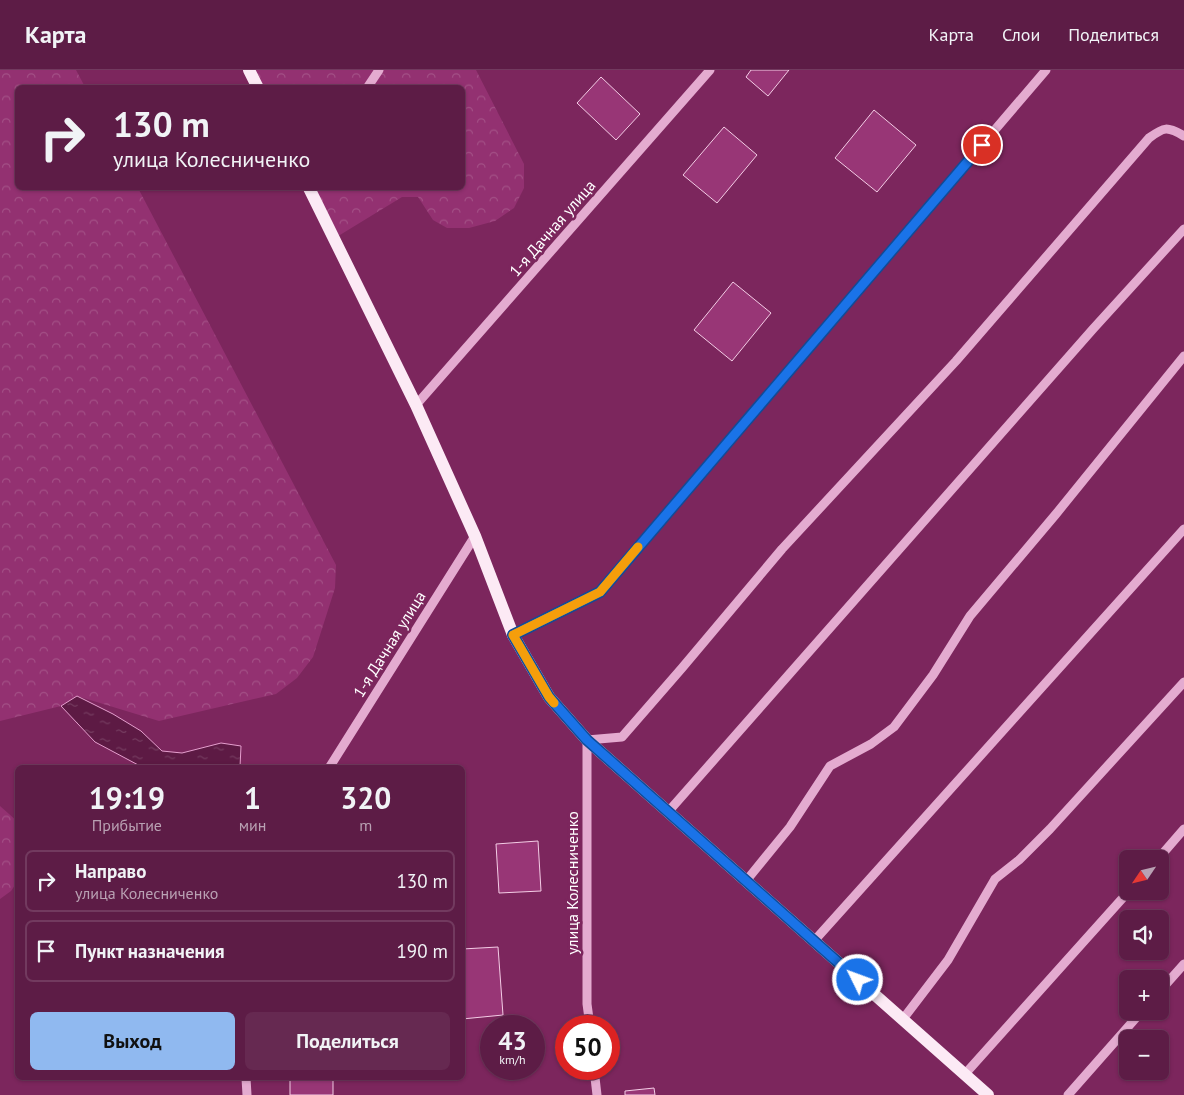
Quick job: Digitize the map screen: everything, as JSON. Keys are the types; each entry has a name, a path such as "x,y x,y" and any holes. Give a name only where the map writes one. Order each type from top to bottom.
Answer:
{"main road":[{"path":"249,70 256,85"},
{"path":"310,190 416,405 475,536 513,635 549,697 587,740 988,1095"}],"street":[{"path":"369,85 379,70"},
{"name":"1-я Дачная улица","path":"416,405 710,70"},
{"path":"513,635 600,592 1046,70"},
{"path":"587,740 622,738 782,549 956,361 1148,138 1162,129 1171,128 1184,136"},
{"path":"668,812 1093,329 1184,229"},
{"path":"746,881 790,828 830,766 871,744 894,727 933,675 970,616 1056,514 1184,356"},
{"path":"814,941 1184,529"},
{"name":"1-я Дачная улица","path":"332,765 475,536"},
{"path":"903,1019 948,960 994,879 1019,860 1050,829 1184,682"},
{"name":"улица Колесниченко","path":"587,740 588,1015"},
{"path":"1166,850 1184,829"},
{"path":"965,1074 1121,900"},
{"path":"1169,981 1184,964"},
{"path":"1068,1095 1134,1020"},
{"path":"246,1080 247,1095"},
{"path":"595,1080 597,1095"}],"green space":[{"path":"0,70 76,70 84,85 15,85 15,190 139,190 336,565 335,588 313,657 297,678 276,694 159,721 77,696 61,706 0,721"},
{"path":"249,70 476,70 524,164 524,188 514,208 495,221 469,228 447,228 433,220 418,197 402,197 335,238 310,190 465,190 465,85 257,85"},
{"path":"0,806 15,819 15,885 11,891 0,899"}],"water":[{"path":"77,696 141,731 162,751 182,753 221,743 241,746 240,765 138,765 95,742 61,706"}],"building":[{"path":"751,70 789,70 768,96 746,77"},
{"path":"601,77 640,114 616,140 577,103"},
{"path":"874,110 916,145 877,192 835,158"},
{"path":"724,127 757,155 717,203 683,175"},
{"path":"733,282 771,313 732,361 694,330"},
{"path":"538,841 541,891 499,893 496,844"},
{"path":"498,947 503,1015 480,1015 480,1017 465,1019 465,949"},
{"path":"290,1080 333,1080 333,1095 290,1095"},
{"path":"654,1088 655,1095 625,1095 625,1091"}],"slow traffic":[{"path":"554,703 513,635 600,592 638,547"}],"route":[{"path":"858,980 587,740 549,697 513,635 600,592 982,145"}]}
